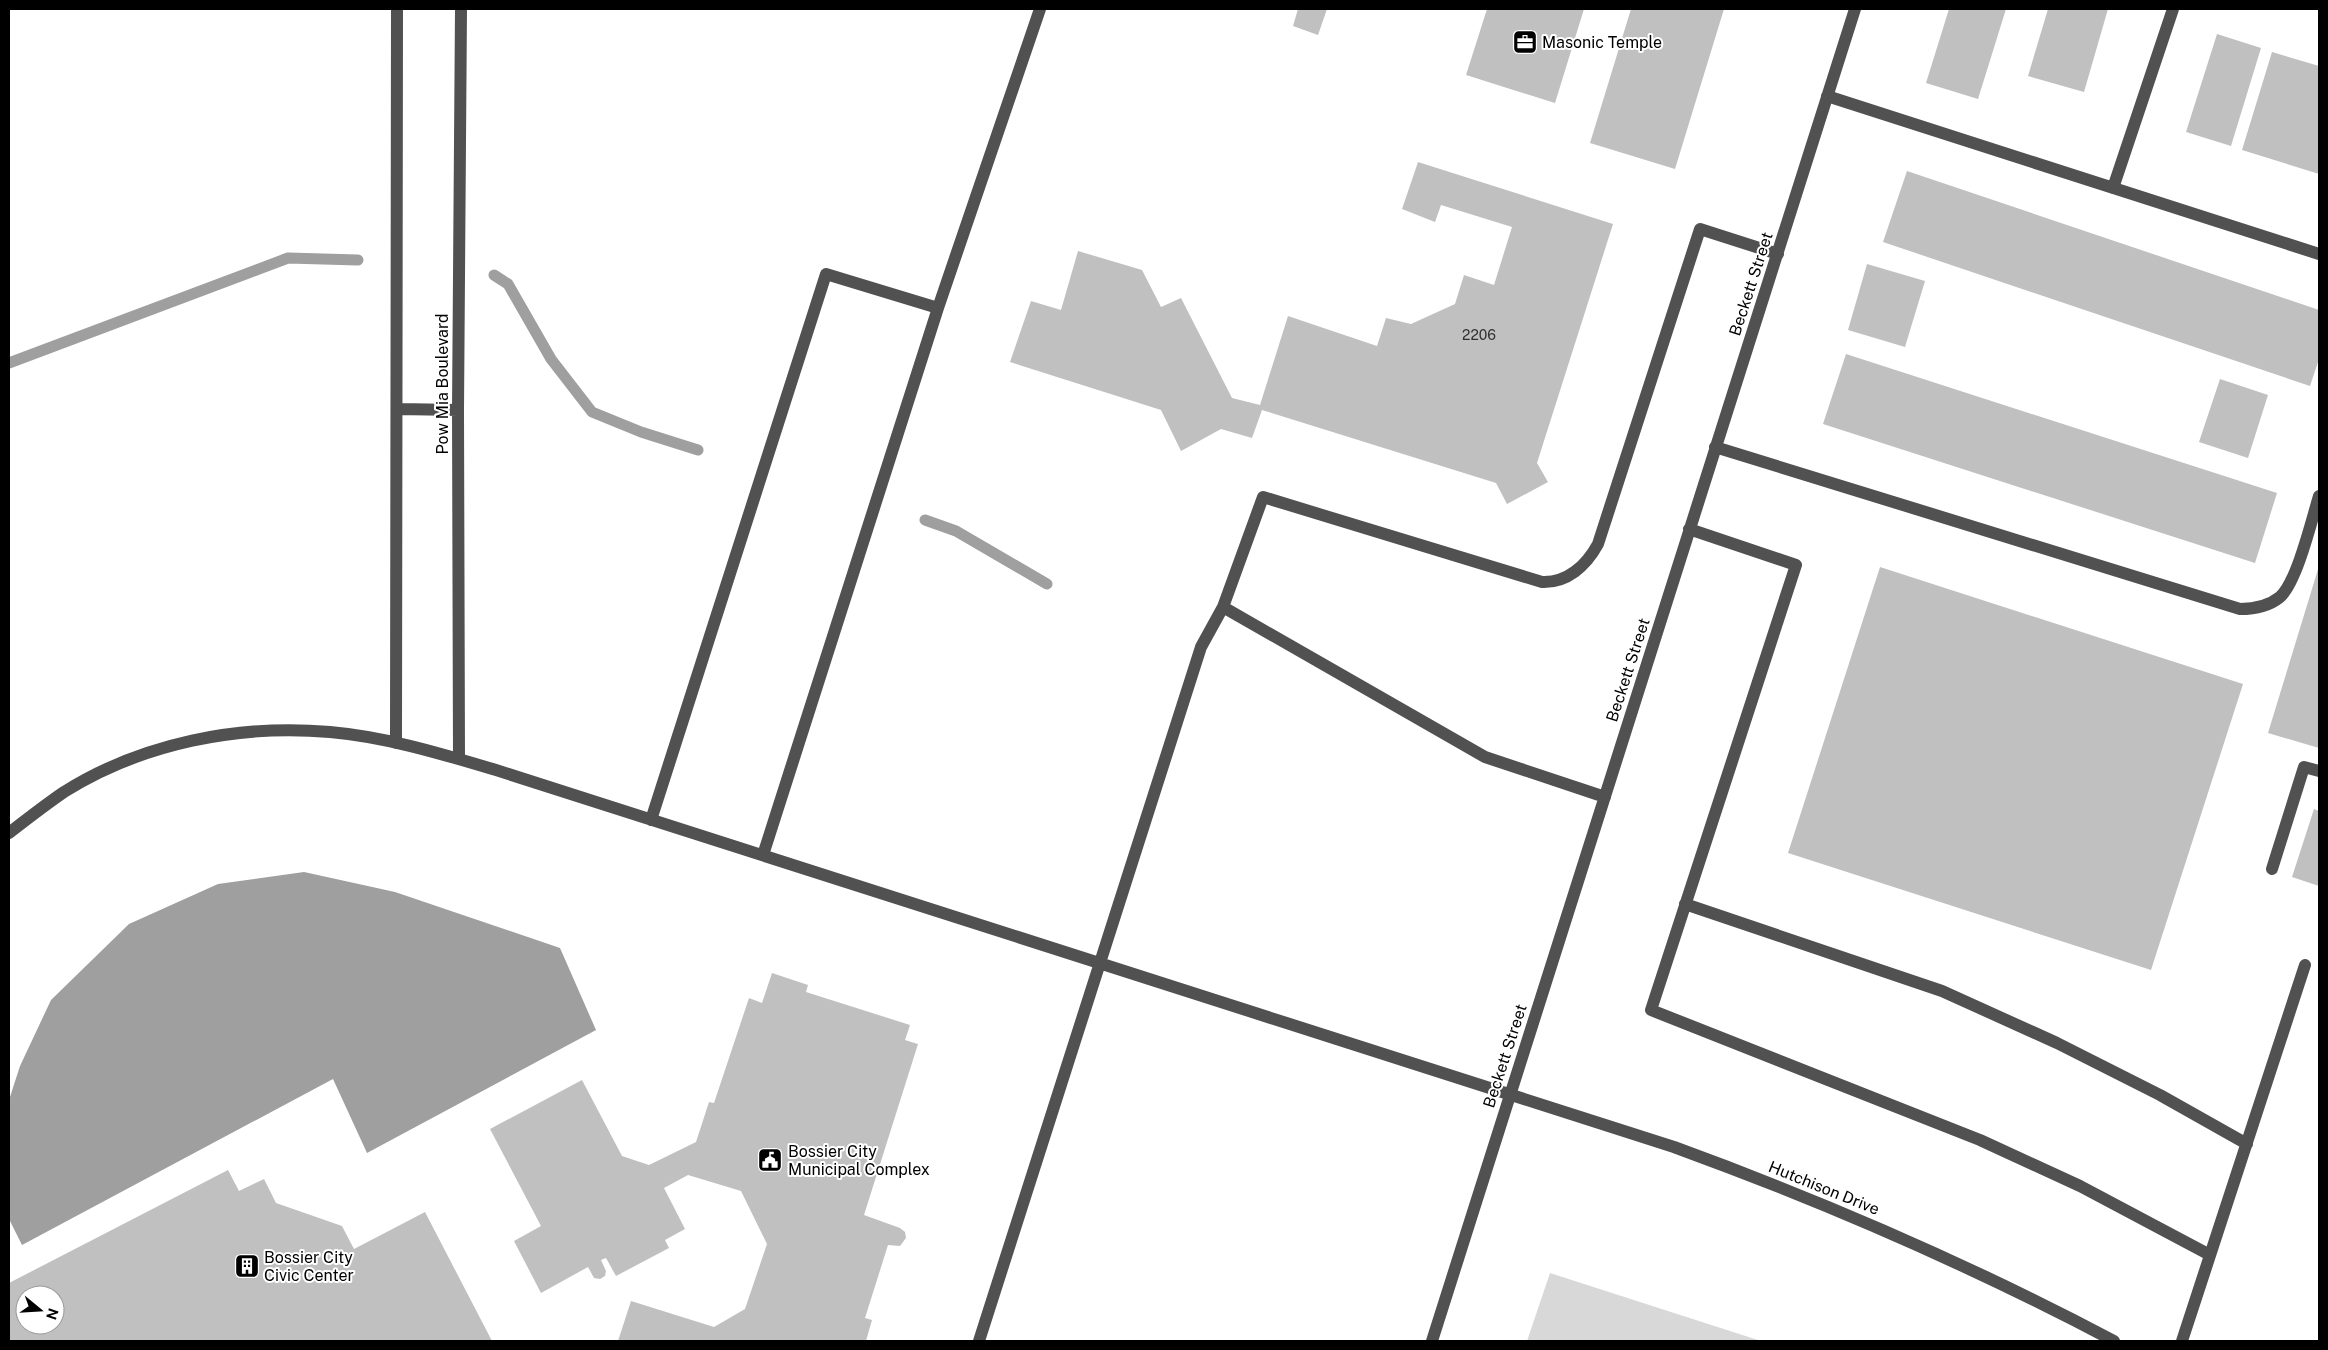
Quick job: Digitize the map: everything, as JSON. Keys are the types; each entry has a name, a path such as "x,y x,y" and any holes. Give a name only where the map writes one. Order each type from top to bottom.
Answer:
{"street":[{"path":"396,743 398,409 397,9"},
{"name":"Pow Mia Boulevard","path":"459,759 458,410 461,9"},
{"path":"762,856 938,308 1040,9"},
{"name":"Beckett Street","path":"1432,1341 1855,9"},
{"path":"2113,188 2173,9"},
{"path":"1827,96 2319,254"},
{"path":"979,1341 1201,646 1223,607 1263,497 1542,582 1555,582 1583,567 1598,544 1700,230 1778,254"},
{"path":"651,820 826,274 938,308"},
{"path":"398,409 458,410"},
{"path":"1715,447 2240,608 2255,609 2280,597 2294,574 2319,496"},
{"path":"1689,529 1796,565 1651,1010 1980,1140 2080,1186 2210,1255"},
{"path":"1223,607 1485,757 1604,797"},
{"name":"Hutchison Drive","path":"9,833 64,792 94,776 128,760 195,739 228,734 293,730 330,732 396,743 459,759 1674,1147 1808,1198 1953,1261 2114,1341"},
{"path":"2272,869 2304,767 2319,771"},
{"path":"1685,904 1942,991 2058,1043 2160,1095 2246,1144"},
{"path":"2182,1341 2304,965"}],"shaded area":[{"path":"304,872 395,892 560,948 596,1030 367,1153 333,1079 22,1245 9,1219 9,1100 20,1066 51,1000 129,924 218,884"},
{"path":"1550,1273 1761,1341 1527,1341"}],"building":[{"path":"1298,9 1327,9 1318,35 1293,26"},
{"name":"Masonic Temple","path":"1487,9 1584,9 1555,103 1466,75"},
{"path":"1631,9 1724,9 1675,169 1590,143"},
{"path":"1949,9 2006,9 1978,99 1926,83"},
{"path":"2048,9 2108,9 2084,92 2028,76"},
{"path":"2217,34 2261,48 2231,146 2186,132"},
{"path":"2272,52 2319,66 2319,174 2242,150"},
{"path":"1418,162 1613,224 1537,463 1548,482 1507,504 1496,483 1262,410 1252,438 1221,429 1181,451 1161,410 1010,362 1031,301 1061,310 1078,251 1142,270 1161,307 1181,298 1232,398 1260,405 1288,316 1377,346 1386,318 1411,324 1455,304 1464,275 1494,285 1512,227 1441,205 1435,222 1402,209"},
{"path":"1907,171 2319,310 2319,359 2310,386 1883,242"},
{"path":"1867,264 1925,281 1905,347 1848,330"},
{"path":"1846,354 2277,493 2255,563 1823,424"},
{"path":"2220,379 2268,395 2248,458 2199,442"},
{"path":"2319,566 2319,748 2268,733"},
{"path":"1880,567 2243,684 2151,970 1788,853"},
{"path":"2314,809 2319,811 2319,886 2292,877"},
{"name":"Bossier City Municipal Complex","path":"772,973 808,985 806,992 910,1025 905,1040 918,1044 864,1215 900,1228 905,1232 906,1238 900,1246 888,1245 865,1318 872,1320 866,1341 618,1341 631,1301 714,1327 745,1309 767,1244 741,1191 688,1175 664,1188 685,1229 665,1240 669,1248 616,1276 606,1258 601,1260 606,1271 605,1276 600,1279 594,1278 588,1267 541,1293 514,1241 541,1226 490,1129 582,1080 622,1156 649,1165 696,1142 709,1102 714,1103 749,998 762,1003"},
{"name":"Bossier City Civic Center","path":"228,1170 239,1191 264,1179 276,1203 342,1226 354,1249 425,1212 492,1341 9,1341 9,1283"}],"waterway":[{"path":"9,363 288,258 358,260"},
{"path":"494,275 508,284 551,359 592,412 641,432 698,450"},
{"path":"925,520 956,531 1047,584"}],"place":[{"name":"Masonic Temple","path":"1525,42"},
{"name":"Bossier City Municipal Complex","path":"770,1160"},
{"name":"Bossier City Civic Center","path":"247,1266"}]}
